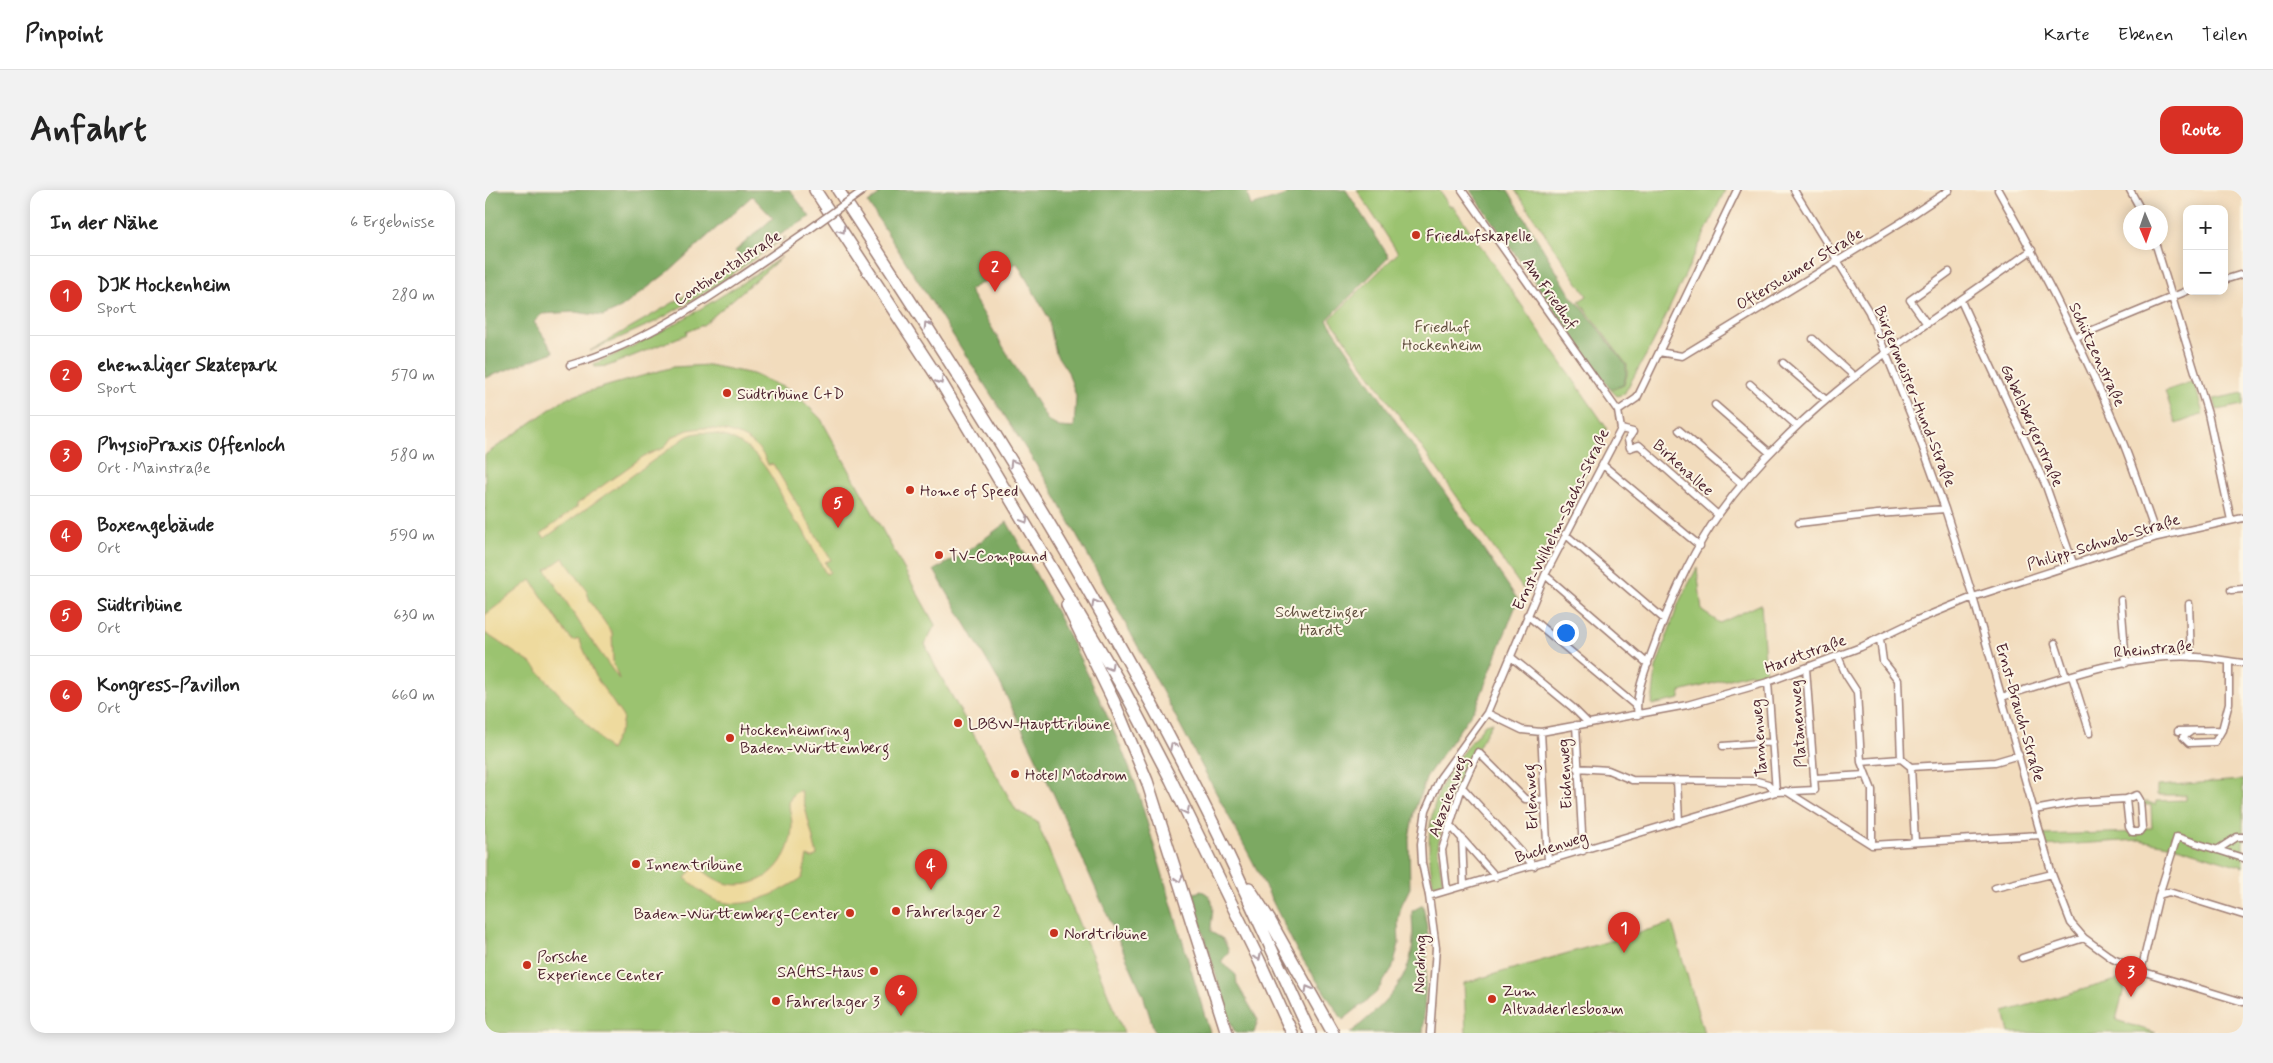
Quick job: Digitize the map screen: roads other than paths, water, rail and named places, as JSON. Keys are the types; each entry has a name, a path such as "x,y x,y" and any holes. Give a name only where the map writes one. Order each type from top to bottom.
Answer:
{"highway":[{"path":"815,190 942,384 1060,579 1124,690 1171,780 1259,960 1292,1033"},
{"path":"838,190 959,373 1043,512 1155,712 1232,864 1310,1033"},
{"path":"1060,579 1068,606 1113,702 1147,781 1227,1033"},
{"path":"1232,864 1269,919 1333,1032"}],"street":[{"name":"Continentalstraße","path":"570,365 631,340 700,304 865,190"},
{"name":"Am Friedhof","path":"1462,190 1618,411"},
{"name":"Ernst-Wilhelm-Sachs-Straße","path":"1429,896 1422,863 1421,844 1426,810 1440,778 1487,713 1545,575 1621,429 1618,411 1637,398 1737,190"},
{"name":"Bürgermeister-Hund-Straße","path":"1794,190 1869,312 1887,352 1945,509 1973,596"},
{"name":"Oftersheimer Straße","path":"1659,352 1681,356 1903,221 1949,190"},
{"name":"Schützenstraße","path":"1998,190 2032,250 2075,337 2122,442 2157,537"},
{"path":"2131,190 2138,205"},
{"name":"Birkenallee","path":"1638,715 1636,706 1648,664 1664,619 1681,580 1718,515 1742,484 1797,426 1826,400 1887,352 2032,250"},
{"path":"2158,250 2208,414 2231,520"},
{"path":"1927,324 1910,300 1949,272"},
{"path":"2228,279 2243,274"},
{"path":"2075,337 2183,292"},
{"name":"Gabelsbergerstraße","path":"1961,301 2014,413 2045,486 2073,563"},
{"path":"1813,339 1855,377"},
{"path":"1783,363 1826,400"},
{"path":"1750,384 1797,426"},
{"path":"1715,405 1770,453"},
{"name":"Birkenallee","path":"1621,429 1633,432 1628,440 1630,448 1639,445 1718,515"},
{"name":"Birkenallee","path":"1679,430 1742,484"},
{"path":"1603,465 1700,546"},
{"path":"1799,523 1895,512 1945,509"},
{"name":"Philipp-Schwab-Straße","path":"1973,596 2157,537 2243,518"},
{"path":"1565,534 1664,619"},
{"path":"1545,575 1648,664"},
{"path":"2231,590 2243,589"},
{"name":"Hardtstraße","path":"1638,715 1687,705 1768,682 1838,656 1973,596"},
{"name":"Ernst-Brauch-Straße","path":"1973,596 2052,874 2071,923 2084,938 2113,959 2141,972 2243,1002"},
{"path":"2121,600 2126,663"},
{"path":"2189,604 2191,657"},
{"path":"1527,615 1636,706"},
{"path":"1880,638 1883,661 1898,680 1901,759"},
{"path":"2055,643 2090,733"},
{"path":"1838,656 1846,675 1857,692 1861,762 1872,790 1872,845"},
{"path":"1511,657 1572,707 1588,723"},
{"name":"Rheinstraße","path":"2002,697 2091,669 2160,658 2191,657 2243,663"},
{"path":"2191,732 2183,737 2189,743 2215,742 2223,730 2229,704 2229,661"},
{"name":"Platanenweg","path":"1806,668 1815,778"},
{"name":"Tannenweg","path":"1768,682 1775,792"},
{"path":"1487,713 1522,730 1541,732 1638,715"},
{"name":"Eichenweg","path":"1576,726 1583,851"},
{"path":"2178,732 2223,730"},
{"name":"Erlenweg","path":"1541,732 1548,861"},
{"path":"1723,746 1773,742"},
{"name":"Akazienweg","path":"1447,890 1441,850 1462,787 1478,752 1525,799 1544,800"},
{"path":"1861,762 1901,759 1911,767 1995,762 2019,755"},
{"path":"1911,767 1915,842"},
{"name":"Buchenweg","path":"1577,768 1608,770 1632,780 1757,782 1768,784 1775,792"},
{"path":"1815,778 1865,775"},
{"name":"Buchenweg","path":"1429,896 1775,792 1815,790 1815,778"},
{"path":"1677,780 1679,822"},
{"path":"1462,787 1534,866"},
{"path":"1787,792 1872,845 2041,835"},
{"path":"2034,810 2078,802 2126,799 2137,795 2141,800 2142,828 2139,832 2132,832 2129,827 2126,799"},
{"path":"1449,824 1496,877"},
{"path":"2141,972 2159,895 2177,837 2243,858"},
{"path":"2217,850 2237,837 2243,837"},
{"path":"1462,838 1464,886"},
{"path":"1995,888 2052,874"},
{"path":"2159,895 2169,892 2243,915"},
{"name":"Nordring","path":"1429,896 1436,948 1430,1033"},
{"path":"2023,958 2084,938"}],"place":[{"name":"Friedhofskapelle","path":"1416,235"},
{"name":"ehemaliger Skatepark","path":"995,292"},
{"name":"Südtribüne C+D","path":"727,393"},
{"name":"Home of Speed","path":"910,490"},
{"name":"Südtribüne","path":"838,528"},
{"name":"TV-Compound","path":"939,555"},
{"name":"LBBW-Haupttribüne","path":"958,723"},
{"name":"Hockenheimring Baden-Württemberg","path":"730,738"},
{"name":"Hotel Motodrom","path":"1015,774"},
{"name":"Innentribüne","path":"636,864"},
{"name":"Boxengebäude","path":"931,890"},
{"name":"Fahrerlager 2","path":"896,911"},
{"name":"Baden-Württemberg-Center","path":"850,913"},
{"name":"Nordtribüne","path":"1054,933"},
{"name":"DJK Hockenheim","path":"1624,953"},
{"name":"Porsche Experience Center","path":"527,965"},
{"name":"SACHS-Haus","path":"874,971"},
{"name":"PhysioPraxis Offenloch","path":"2131,997"},
{"name":"Zum Altvadderlesboam","path":"1492,999"},
{"name":"Fahrerlager 3","path":"776,1001"},
{"name":"Kongress-Pavillon","path":"901,1016"}],"park label":[{"name":"Friedhof Hockenheim","path":"1442,335"},
{"name":"Schwetzinger Hardt","path":"1321,620"}]}
